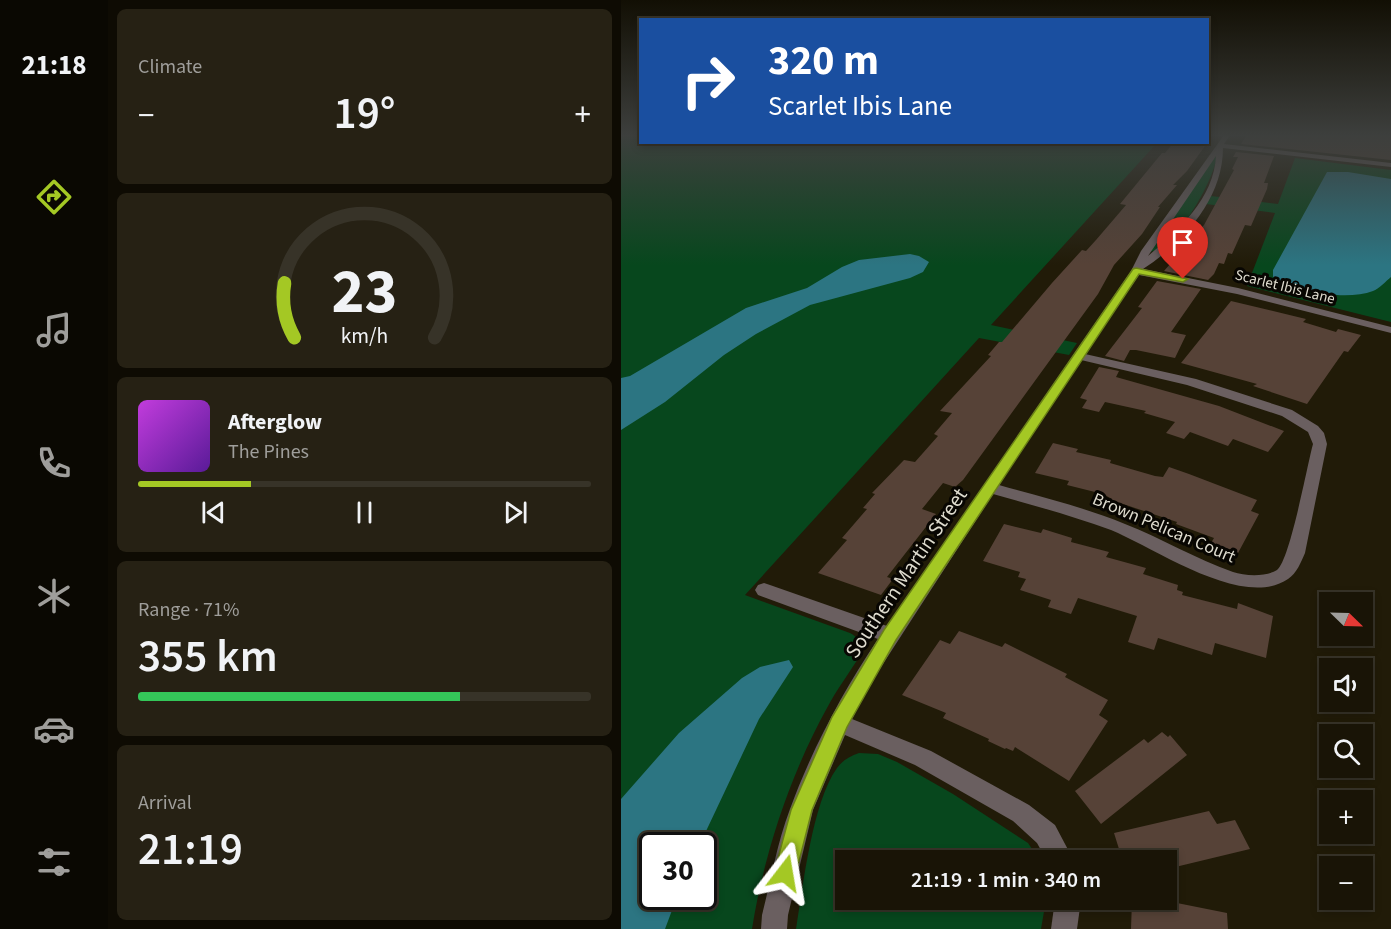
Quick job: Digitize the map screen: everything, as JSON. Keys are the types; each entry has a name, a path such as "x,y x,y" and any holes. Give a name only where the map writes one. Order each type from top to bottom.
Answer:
{"street":[{"name":"Southern Martin Street","path":"774,929 775,915 801,810 839,723 890,635 1136,271 1146,251 1196,178"},
{"name":"Southern Martin Street","path":"1136,271 1176,237 1195,214 1216,178"},
{"name":"Scarlet Ibis Lane","path":"1136,271 1248,293 1391,330"},
{"name":"Brown Pelican Court","path":"990,488 1118,527 1232,579 1249,582 1269,580 1284,574 1291,566 1298,554 1306,504 1320,444 1316,432 1302,420 1287,413 1191,382 1078,356"},
{"path":"764,590 890,635"},
{"path":"839,723 923,758 1020,813 1046,834 1055,850"},
{"path":"1064,929 1067,910"}],"green space":[{"path":"621,178 1125,178 991,325 1077,343 1069,355 979,338 745,595 850,633 860,641 861,647 861,654 831,701 801,760 771,844 752,929 621,929"},
{"path":"1199,178 1210,178 1182,226 1160,247 1150,252"},
{"path":"1287,178 1391,178 1391,322 1247,286 1275,213 1206,204 1211,196 1278,204"},
{"path":"859,753 878,754 897,762 953,794 1028,843 1033,850 835,850 835,910 1044,910 1041,929 796,929 805,869 821,802 837,768 847,759"}],"water":[{"path":"1323,178 1391,179 1391,277 1380,287 1362,294 1349,295 1308,291 1273,277 1273,270"},
{"path":"910,254 929,262 923,272 910,278 810,305 756,334 724,355 665,402 621,430 621,378 630,376 746,308 807,288 842,267 859,260"},
{"path":"789,660 793,667 759,719 706,832 639,832 639,910 672,910 665,929 621,929 621,799 679,733 742,678 760,667"}],"building":[{"path":"1141,178 1180,178 1173,185 1177,185 1158,207 1160,207 1142,234 1114,265 1098,294 963,480 955,487 943,483 922,509 936,514 887,577 893,579 881,595 818,573 847,540 842,538 867,509 863,508 875,494 872,493 904,460 915,462 938,436 934,434 952,413 940,411 991,356 988,355 999,342 1002,342 1052,283 1082,250 1086,251 1126,205 1120,204"},
{"path":"1229,178 1266,178 1264,183 1268,183 1267,189 1251,226 1245,225 1232,254 1228,253 1224,264 1219,263 1208,280 1164,271 1204,225"},
{"path":"1157,281 1201,289 1171,332 1186,335 1175,358 1136,350 1130,350 1124,361 1105,356 1142,308 1138,307"},
{"path":"1231,301 1306,319 1303,322 1336,332 1338,329 1361,335 1348,352 1344,351 1307,404 1253,386 1257,384 1181,363"},
{"path":"1099,367 1119,371 1116,377 1219,406 1284,431 1268,452 1233,439 1228,446 1190,432 1184,439 1166,433 1175,422 1144,413 1146,411 1105,402 1099,412 1082,408 1087,400 1080,398"},
{"path":"1053,443 1078,449 1076,452 1111,460 1110,463 1155,476 1163,477 1169,467 1257,500 1251,511 1259,514 1238,553 1211,543 1214,538 1176,524 1177,522 1111,500 1103,494 1067,485 1069,481 1035,473"},
{"path":"1004,524 1041,533 1043,529 1072,538 1071,542 1109,552 1106,557 1146,568 1143,574 1178,585 1177,590 1183,592 1182,595 1237,609 1238,603 1273,616 1266,658 1215,643 1212,655 1158,638 1154,650 1128,642 1137,616 1078,598 1071,614 1048,607 1051,600 1020,590 1026,579 1018,577 1020,572 983,561"},
{"path":"959,631 1002,647 1005,643 1067,674 1065,677 1108,700 1099,715 1108,721 1069,781 1015,747 1013,751 1005,749 943,718 946,713 902,695 940,640 950,644"},
{"path":"1162,732 1168,737 1170,735 1187,755 1101,824 1075,791 1144,739 1148,743"},
{"path":"1209,811 1217,824 1235,820 1250,849 1177,867 1177,850 1119,849 1114,833"},
{"path":"1177,903 1227,913 1228,929 1131,929 1132,910 1177,910"}],"route":[{"path":"785,873 801,810 839,723 861,681 890,635 1136,271 1183,279"}]}
